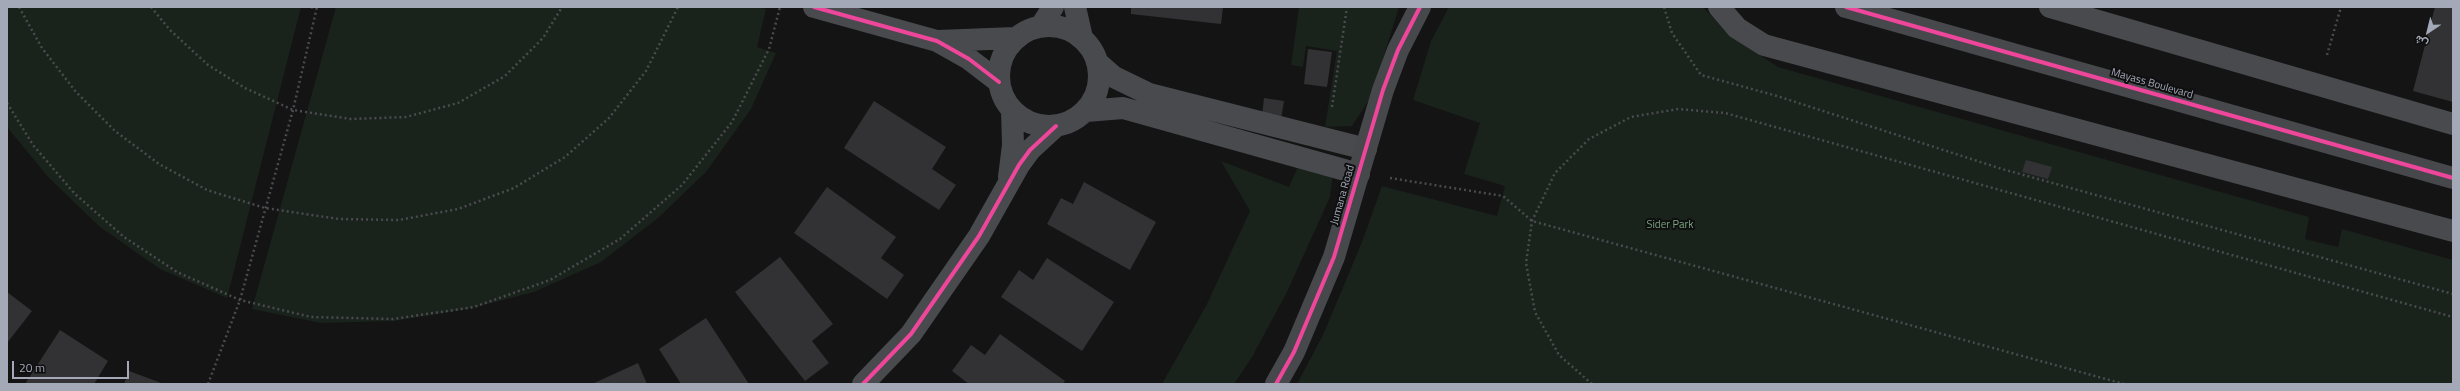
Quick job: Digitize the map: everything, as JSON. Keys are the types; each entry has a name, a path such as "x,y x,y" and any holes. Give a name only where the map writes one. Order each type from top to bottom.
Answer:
{"street":[{"path":"814,7 937,41 969,59 999,82"},
{"path":"1041,26 1053,7"},
{"path":"1075,7 1082,38"},
{"name":"Jumana Road","path":"1276,384 1294,352 1334,257 1383,90 1395,56 1420,7"},
{"path":"1719,7 1737,28 1764,45 2453,231"},
{"name":"Mayass Boulevard","path":"1846,7 2453,178"},
{"path":"2050,7 2453,124"},
{"path":"1041,26 1056,26 1070,30 1082,38 1092,50 1098,63 1098,89 1086,111 1072,121 1056,126 1040,126 1025,121 1012,110 1003,97 999,82 999,66 1005,51 1015,38 1027,30 1041,26"},
{"path":"937,41 1015,38"},
{"path":"1098,63 1130,87 1149,94 1366,149"},
{"path":"1086,111 1123,108 1359,174"},
{"path":"1009,180 1013,145 1012,110"},
{"path":"863,384 911,334 979,236 1009,180 1030,150 1056,126"}],"path":[{"path":"19,7 42,48 76,92 115,131 159,164 207,190 265,208 339,219 399,220 458,209 514,188 565,157 609,118 646,72 678,7"},
{"path":"152,7 170,30 208,65 245,88 293,110 351,118 406,117 458,103 505,76 543,38 562,7"},
{"path":"208,384 240,300 293,110 316,8 311,7"},
{"path":"7,103 33,145 75,194 124,237 177,272 240,300 311,317 393,319 474,307 550,280 620,239 682,185 732,122 769,49 780,7"},
{"path":"1327,139 1347,7"},
{"path":"1664,7 1672,32 1701,75 1777,96 2002,169 2453,294"},
{"path":"2318,85 2341,7"},
{"path":"1592,384 1559,355 1535,312 1526,263 1532,221 1555,173 1589,139 1632,117 1678,109 1725,113 2453,317"},
{"path":"1359,174 1503,196 1532,221 2124,384"}],"green space":[{"path":"7,7 301,7 227,298 160,269 100,227 49,178 7,127"},
{"path":"336,7 758,7 766,9 757,47 776,53 751,109 706,172 658,218 601,262 534,292 468,309 394,321 321,323 252,309"},
{"path":"1299,7 1399,7 1371,97 1352,126 1325,127 1337,51 1306,46 1303,67 1291,65"},
{"name":"Sider Park","path":"1449,7 1703,7 1727,33 1778,67 2309,217 2305,239 2338,247 2342,229 2453,260 2453,384 1297,384 1323,335 1362,242 1382,186 1497,216 1505,186 1464,174 1480,123 1413,100 1431,41"},
{"path":"1221,161 1289,187 1300,162 1333,173 1330,197 1287,292 1252,357 1234,384 1162,384 1207,304 1250,211"}],"building":[{"path":"1131,7 1223,7 1221,24 1131,14"},
{"path":"2435,7 2453,7 2453,102 2413,91"},
{"path":"1308,49 1332,52 1327,87 1304,84"},
{"path":"1264,98 1284,101 1281,119 1262,116"},
{"path":"874,101 946,147 932,169 956,185 939,210 844,148"},
{"path":"2026,160 2052,167 2048,179 2022,172"},
{"path":"1084,182 1156,222 1130,270 1047,224 1061,198 1073,204"},
{"path":"827,187 896,237 881,258 904,275 887,299 794,233"},
{"path":"780,257 833,324 812,341 829,363 805,381 735,292"},
{"path":"1047,258 1114,302 1082,351 1001,297 1019,270 1033,280"},
{"path":"7,292 32,311 7,343"},
{"path":"706,318 749,384 681,384 659,349"},
{"path":"60,330 108,361 94,384 25,384"},
{"path":"1000,334 1065,381 1063,384 969,384 952,371 971,345 985,355"},
{"path":"638,363 647,384 592,384"},
{"path":"129,371 164,384 124,384"}],"cycle path":[{"path":"814,7 937,41 969,59 999,82"},
{"path":"1276,384 1294,352 1334,257 1383,90 1398,50 1420,7"},
{"path":"1846,7 2453,178"},
{"path":"863,384 911,334 979,236 1019,165 1030,150 1056,126"}]}
